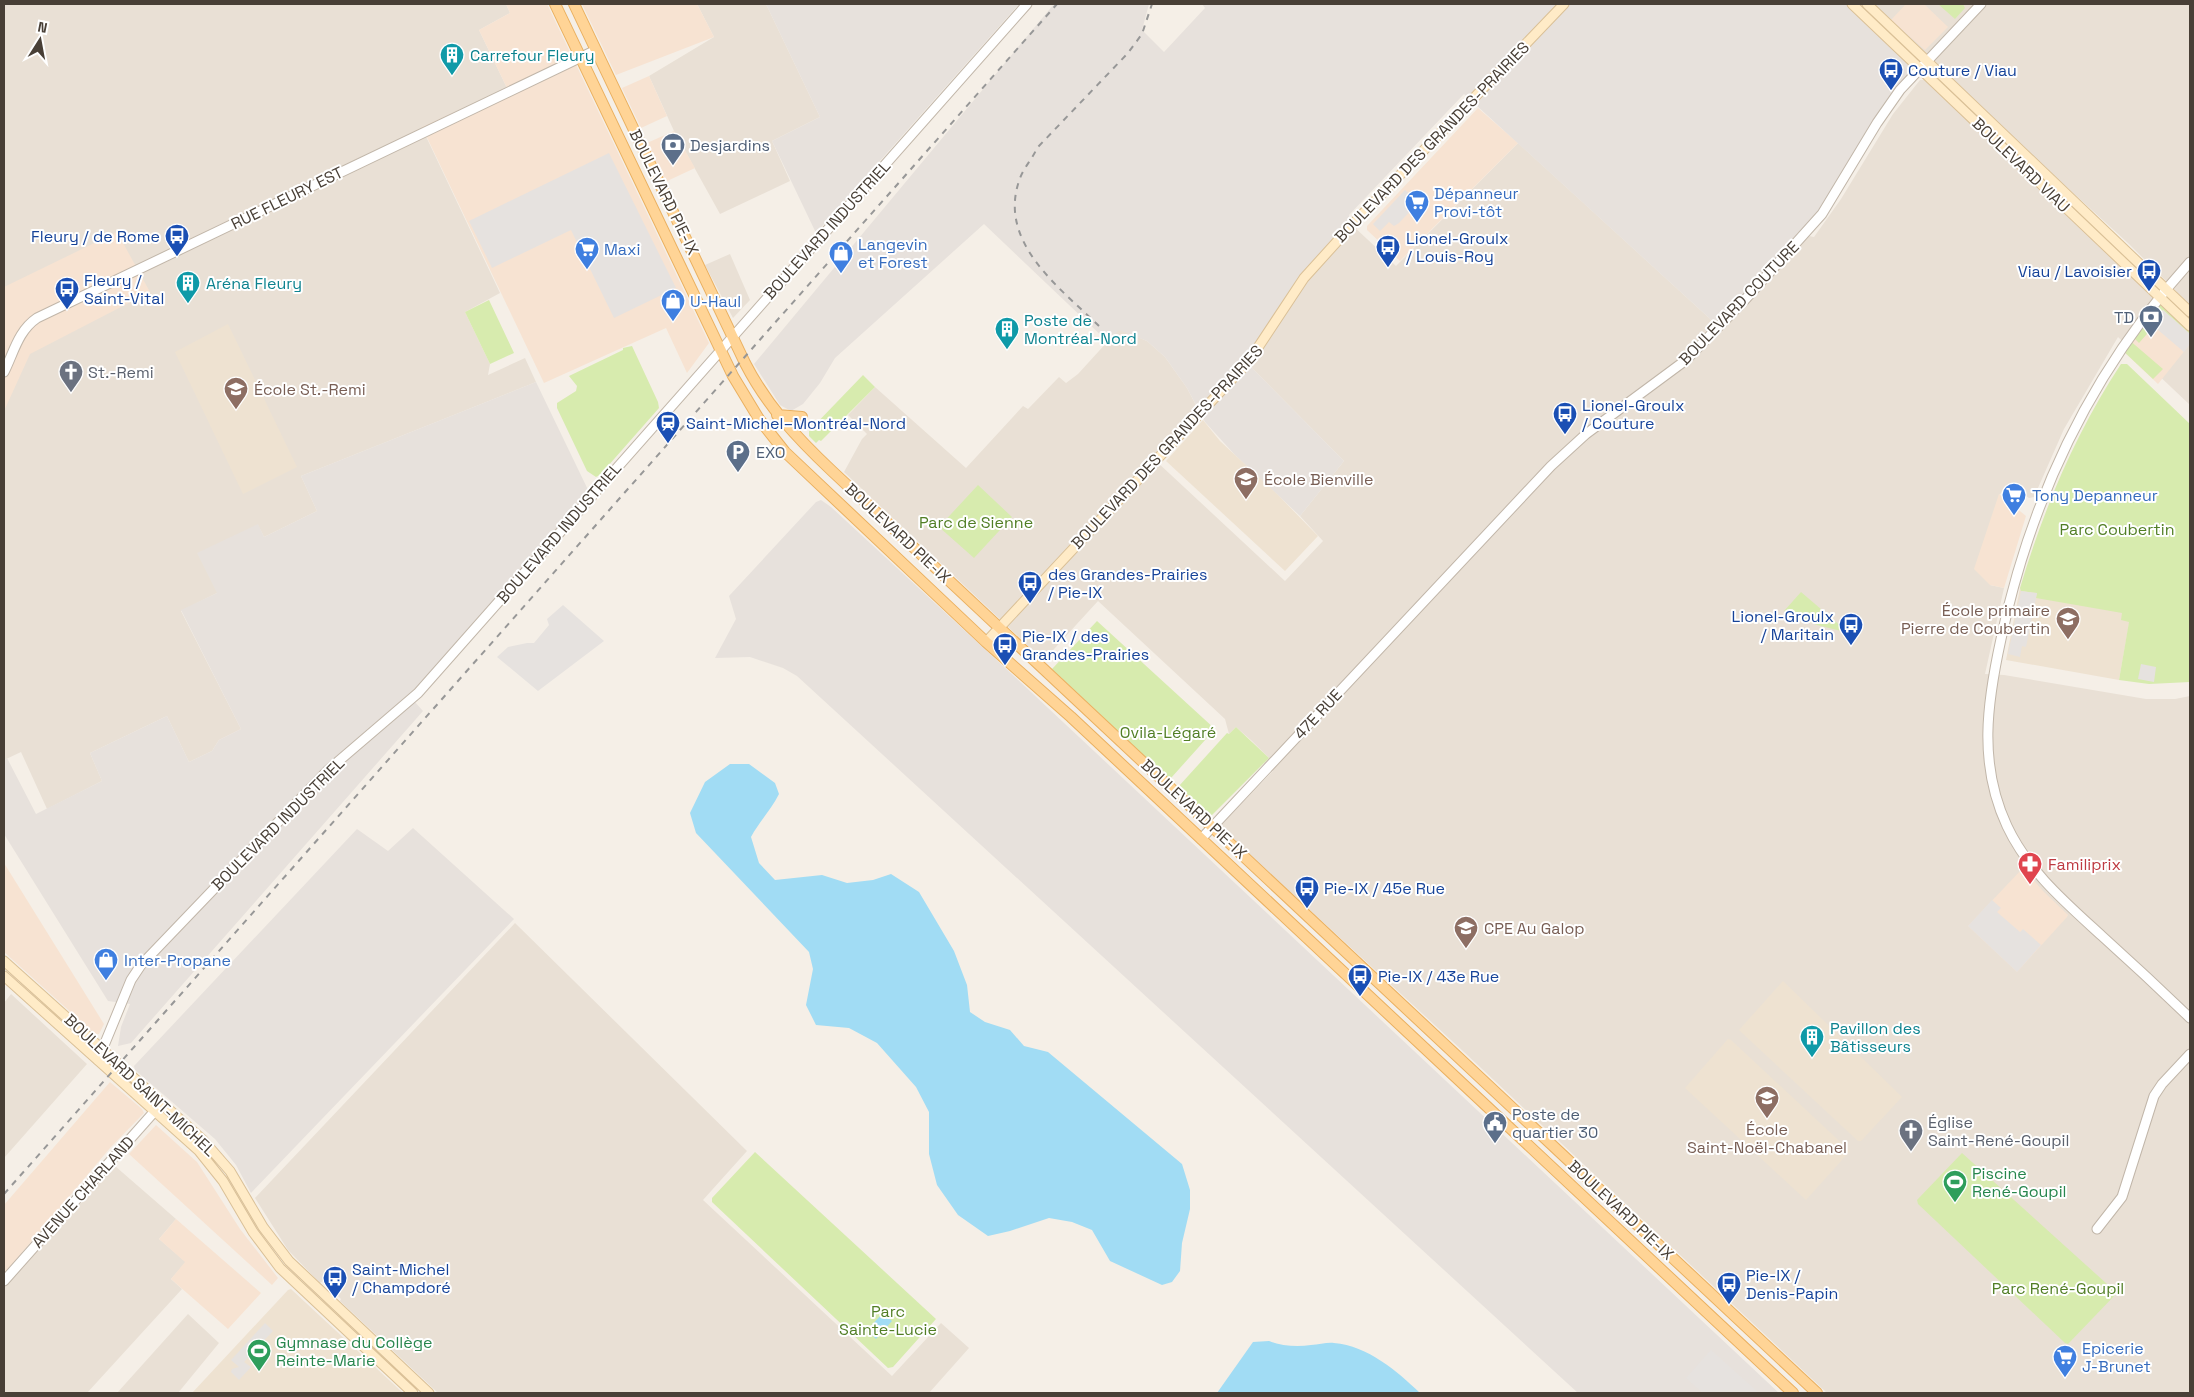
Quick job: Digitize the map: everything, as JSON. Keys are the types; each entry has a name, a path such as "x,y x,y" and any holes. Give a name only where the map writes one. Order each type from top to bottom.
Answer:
{"main road":[{"name":"BOULEVARD PIE-IX","path":"555,4 749,405 785,452 986,642 1071,717 1793,1393"},
{"name":"BOULEVARD PIE-IX","path":"574,4 733,336 757,384 778,415 808,448 999,628 1817,1393"},
{"name":"BOULEVARD DES GRANDES-PRAIRIES","path":"986,642 1249,361 1263,343 1304,278 1352,225 1564,4"},
{"name":"BOULEVARD VIAU","path":"1852,4 2190,326"},
{"name":"BOULEVARD VIAU","path":"1867,4 2190,312"},
{"path":"778,415 802,417"},
{"name":"BOULEVARD SAINT-MICHEL","path":"4,961 204,1140 222,1161 240,1187 266,1232 293,1266 429,1393"},
{"name":"BOULEVARD SAINT-MICHEL","path":"4,976 195,1147 215,1169 253,1232 284,1273 413,1393"}],"street":[{"name":"BOULEVARD INDUSTRIEL","path":"98,1060 131,980 141,965 327,771 418,693 1027,4"},
{"name":"BOULEVARD COUTURE","path":"1436,588 1571,446 1674,370 1693,354 1742,303 1822,214 1888,107 1920,68 1981,4"},
{"name":"RUE FLEURY EST","path":"4,372 19,337 28,325 37,318 596,50"},
{"path":"2190,262 2159,297 2111,364 2082,413 2060,456 2023,551 2010,595 1995,666 1987,720 1990,774 1998,805 2019,848 2050,886 2190,1018"},
{"name":"47E RUE","path":"1201,838 1436,588"},
{"path":"2097,1229 2122,1197 2151,1103 2158,1089 2190,1054"},
{"name":"AVENUE CHARLAND","path":"4,1281 162,1103"}],"shaded area":[{"path":"4,4 506,4 510,13 479,30 507,88 422,128 500,293 465,312 490,364 488,375 525,358 536,382 301,476 317,511 264,537 258,525 217,593 181,611 241,729 219,740 212,751 189,762 167,716 90,753 102,781 47,809 21,752 4,760"},
{"path":"506,4 547,4 709,343 687,373 666,328 544,383 422,127 507,88 479,30 510,13"},
{"path":"582,4 697,4 714,37 616,75"},
{"path":"697,4 766,4 820,117 772,141 790,181 720,214 674,131 649,76 714,37"},
{"path":"766,4 1019,4 816,233 772,141 820,117"},
{"path":"1054,4 1149,4 1142,30 1164,52 1205,8 1202,4 1852,4 1920,68 1804,235 1719,327 1464,94 1349,215 1352,225 1327,249 1249,361 1253,369 1344,461 1300,516 1235,455 1205,422 1187,388 1165,357 1147,341 1119,330 1108,342 984,224 835,358 820,383 803,404 791,411 780,405 754,364"},
{"path":"1867,4 2190,4 2190,305 2129,244"},
{"path":"1906,4 1924,4 1948,27 1925,50 1891,20"},
{"path":"649,76 667,116 641,128 622,88"},
{"path":"1920,80 1924,80 1972,119 2190,326 2190,405 2118,337 2064,429 2034,497 2029,498 2010,485 1999,495 1990,585 2004,588 1985,674 2004,675 2146,699 2175,699 2190,696 2190,1393 1827,1393 1464,1052 1221,828 1222,824 1273,771 1264,763 1269,758 1252,741 1236,727 1229,734 1225,719 1098,601 1044,660 1042,659 844,472 862,439 867,434 848,415 875,387 966,468 1023,406 1028,409 1059,377 1066,383 1078,374 1119,329 1147,341 1165,357 1187,388 1200,413 1156,461 1285,581 1323,541 1300,516 1344,461 1253,369 1249,361 1304,279 1352,225 1396,266 1518,143 1719,327 1804,235 1814,237 1841,199 1893,114"},
{"path":"1478,108 1518,143 1400,261 1367,230 1367,226"},
{"path":"674,131 695,168 665,182 647,143"},
{"path":"609,153 676,288 614,318 571,230 492,268 469,221"},
{"path":"1405,190 1419,202 1399,223 1394,226 1389,222 1380,231 1373,224"},
{"path":"117,232 150,292 30,354 4,411 4,287"},
{"path":"730,254 750,300 733,318 705,265"},
{"path":"2159,297 2190,326 2190,344 2158,384 2121,349"},
{"path":"2163,310 2190,334 2190,344 2184,352 2151,324"},
{"name":"École St.-Remi","path":"228,324 297,467 243,494 175,352"},
{"path":"536,382 591,496 414,701 423,711 131,1043 118,1046 121,1027 130,1004 108,1001 4,834 4,760 7,758 36,814 102,781 90,753 167,716 189,762 212,751 219,740 241,729 181,610 217,593 197,553 258,524 264,537 317,511 301,476"},
{"name":"École Bienville","path":"1203,420 1220,441 1278,495 1318,536 1285,571 1166,461"},
{"path":"1999,494 2026,516 2004,588 1990,585 1974,569"},
{"path":"821,500 831,507 1015,677 1779,1393 1578,1393 797,676 783,668 750,657 715,658 736,619 729,596 816,502"},
{"name":"École primaire Pierre de Coubertin","path":"2020,588 2132,607 2119,680 2006,660"},
{"path":"2021,591 2037,593 2026,647 2022,646 2020,657 2008,654"},
{"path":"563,605 604,641 538,691 497,657 508,647 534,643 549,625 547,619"},
{"path":"2141,664 2156,667 2154,682 2138,679"},
{"path":"413,828 514,919 251,1193 236,1165 215,1139 135,1070 134,1066 357,829 388,851"},
{"path":"4,863 104,1024 99,1034 95,1034 4,952"},
{"path":"2023,868 2068,915 2017,972 1968,926"},
{"path":"1992,900 2001,908 1997,912 2020,932 2023,929 2041,945 2017,972 1968,926"},
{"path":"515,923 747,1151 703,1200 892,1376 941,1323 969,1348 929,1393 438,1393 340,1301 341,1299 336,1294 336,1289 326,1279 320,1283 288,1250 255,1198"},
{"name":"École Saint-Noël-Chabanel","path":"1783,981 1902,1097 1861,1141 1858,1141 1739,1030"},
{"path":"11,994 87,1064 4,1158 4,1003"},
{"name":"École Saint-Noël-Chabanel","path":"1728,1039 1850,1151 1806,1200 1685,1088"},
{"path":"110,1082 142,1109 144,1113 110,1148 4,1274 4,1205"},
{"path":"156,1125 197,1162 240,1229 278,1278 272,1285 129,1154"},
{"path":"115,1166 176,1219 159,1239 186,1262 171,1279 182,1289 87,1393 4,1393 4,1287"},
{"path":"176,1219 261,1293 228,1329 171,1279 185,1262 159,1239"},
{"path":"291,1289 403,1393 192,1393"},
{"path":"188,1314 219,1343 178,1393 117,1393"},
{"path":"265,1323 273,1331 244,1362 251,1367 239,1380 231,1372 232,1369 239,1367 231,1360"},
{"path":"1711,1350 1759,1393 1703,1393 1686,1378"}],"green space":[{"path":"1938,4 1963,4 1965,8 1955,19"},
{"path":"2159,297 2190,326 2190,334 2163,310 2152,324 2154,326 2139,343 2131,335"},
{"path":"489,300 514,353 490,364 465,312"},
{"path":"2128,339 2163,369 2153,379 2121,349"},
{"path":"632,346 659,408 600,475 596,477 587,471 557,408 557,403 576,391 577,386 569,376 623,350 623,348"},
{"name":"Parc Coubertin","path":"2121,364 2127,364 2190,424 2190,682 2149,684 2119,680 2129,622 2121,620 2122,613 2036,598 2037,593 2021,591 2020,588 2039,529 2062,472 2089,417"},
{"path":"863,375 875,387 821,441 819,440 816,443 809,436 809,431"},
{"name":"Parc de Sienne","path":"978,485 1012,517 974,558 939,527"},
{"path":"1801,592 1849,633 1817,625 1784,611"},
{"name":"Ovila-Légaré","path":"1097,621 1215,729 1171,778 1168,778 1052,669"},
{"name":"Ovila-Légaré","path":"1236,727 1269,758 1210,817 1179,786 1227,733 1229,734"},
{"name":"Parc Sainte-Lucie","path":"755,1152 936,1319 893,1367 888,1368 712,1202 712,1198"},
{"name":"Parc René-Goupil","path":"1962,1153 2117,1293 2068,1344 1918,1204 1917,1200"}],"water":[{"path":"730,764 749,764 775,783 779,794 751,837 759,863 775,880 822,875 847,883 873,880 891,874 919,892 954,951 967,985 970,1012 985,1022 1010,1030 1024,1046 1048,1052 1182,1164 1190,1190 1190,1209 1182,1243 1180,1271 1172,1282 1162,1285 1110,1261 1092,1230 1072,1222 1049,1218 988,1236 958,1215 937,1185 929,1154 929,1112 916,1087 877,1043 849,1028 816,1025 806,1005 813,969 809,952 696,833 690,813 705,782"},
{"path":"883,1313 892,1321 876,1339 867,1330"},
{"path":"1269,1341 1295,1346 1334,1343 1359,1349 1392,1368 1420,1393 1217,1393 1253,1342"}],"railway":[{"path":"4,1194 1057,4"},
{"path":"1099,326 1051,280 1036,262 1025,244 1017,224 1015,203 1019,181 1037,148 1128,53 1142,34 1152,4"}],"place":[{"name":"Carrefour Fleury","path":"452,76"},
{"name":"Couture / Viau","path":"1891,91"},
{"name":"Desjardins","path":"673,166"},
{"name":"Dépanneur Provi-tôt","path":"1417,223"},
{"name":"Fleury / de Rome","path":"177,257"},
{"name":"Lionel-Groulx / Louis-Roy","path":"1388,268"},
{"name":"Maxi","path":"587,270"},
{"name":"Langevin et Forest","path":"841,274"},
{"name":"Viau / Lavoisier","path":"2149,292"},
{"name":"Aréna Fleury","path":"188,304"},
{"name":"Fleury / Saint-Vital","path":"67,310"},
{"name":"U-Haul","path":"673,322"},
{"name":"TD","path":"2151,338"},
{"name":"Poste de Montréal-Nord","path":"1007,350"},
{"name":"St.-Remi","path":"71,393"},
{"name":"École St.-Remi","path":"236,410"},
{"name":"Lionel-Groulx / Couture","path":"1565,435"},
{"name":"Saint-Michel–Montréal-Nord","path":"668,444"},
{"name":"EXO","path":"738,473"},
{"name":"École Bienville","path":"1246,500"},
{"name":"Tony Depanneur","path":"2014,516"},
{"name":"des Grandes-Prairies / Pie-IX","path":"1030,604"},
{"name":"École primaire Pierre de Coubertin","path":"2068,640"},
{"name":"Lionel-Groulx / Maritain","path":"1851,646"},
{"name":"Pie-IX / des Grandes-Prairies","path":"1005,666"},
{"name":"Familiprix","path":"2030,885"},
{"name":"Pie-IX / 45e Rue","path":"1307,909"},
{"name":"CPE Au Galop","path":"1466,949"},
{"name":"Inter-Propane","path":"106,981"},
{"name":"Pie-IX / 43e Rue","path":"1360,997"},
{"name":"Pavillon des Bâtisseurs","path":"1812,1058"},
{"name":"École Saint-Noël-Chabanel","path":"1767,1119"},
{"name":"Poste de quartier 30","path":"1495,1144"},
{"name":"Église Saint-René-Goupil","path":"1911,1152"},
{"name":"Piscine René-Goupil","path":"1955,1203"},
{"name":"Saint-Michel / Champdoré","path":"335,1299"},
{"name":"Pie-IX / Denis-Papin","path":"1729,1305"},
{"name":"Gymnase du Collège Reinte-Marie","path":"259,1372"},
{"name":"Epicerie J-Brunet","path":"2065,1378"}]}
